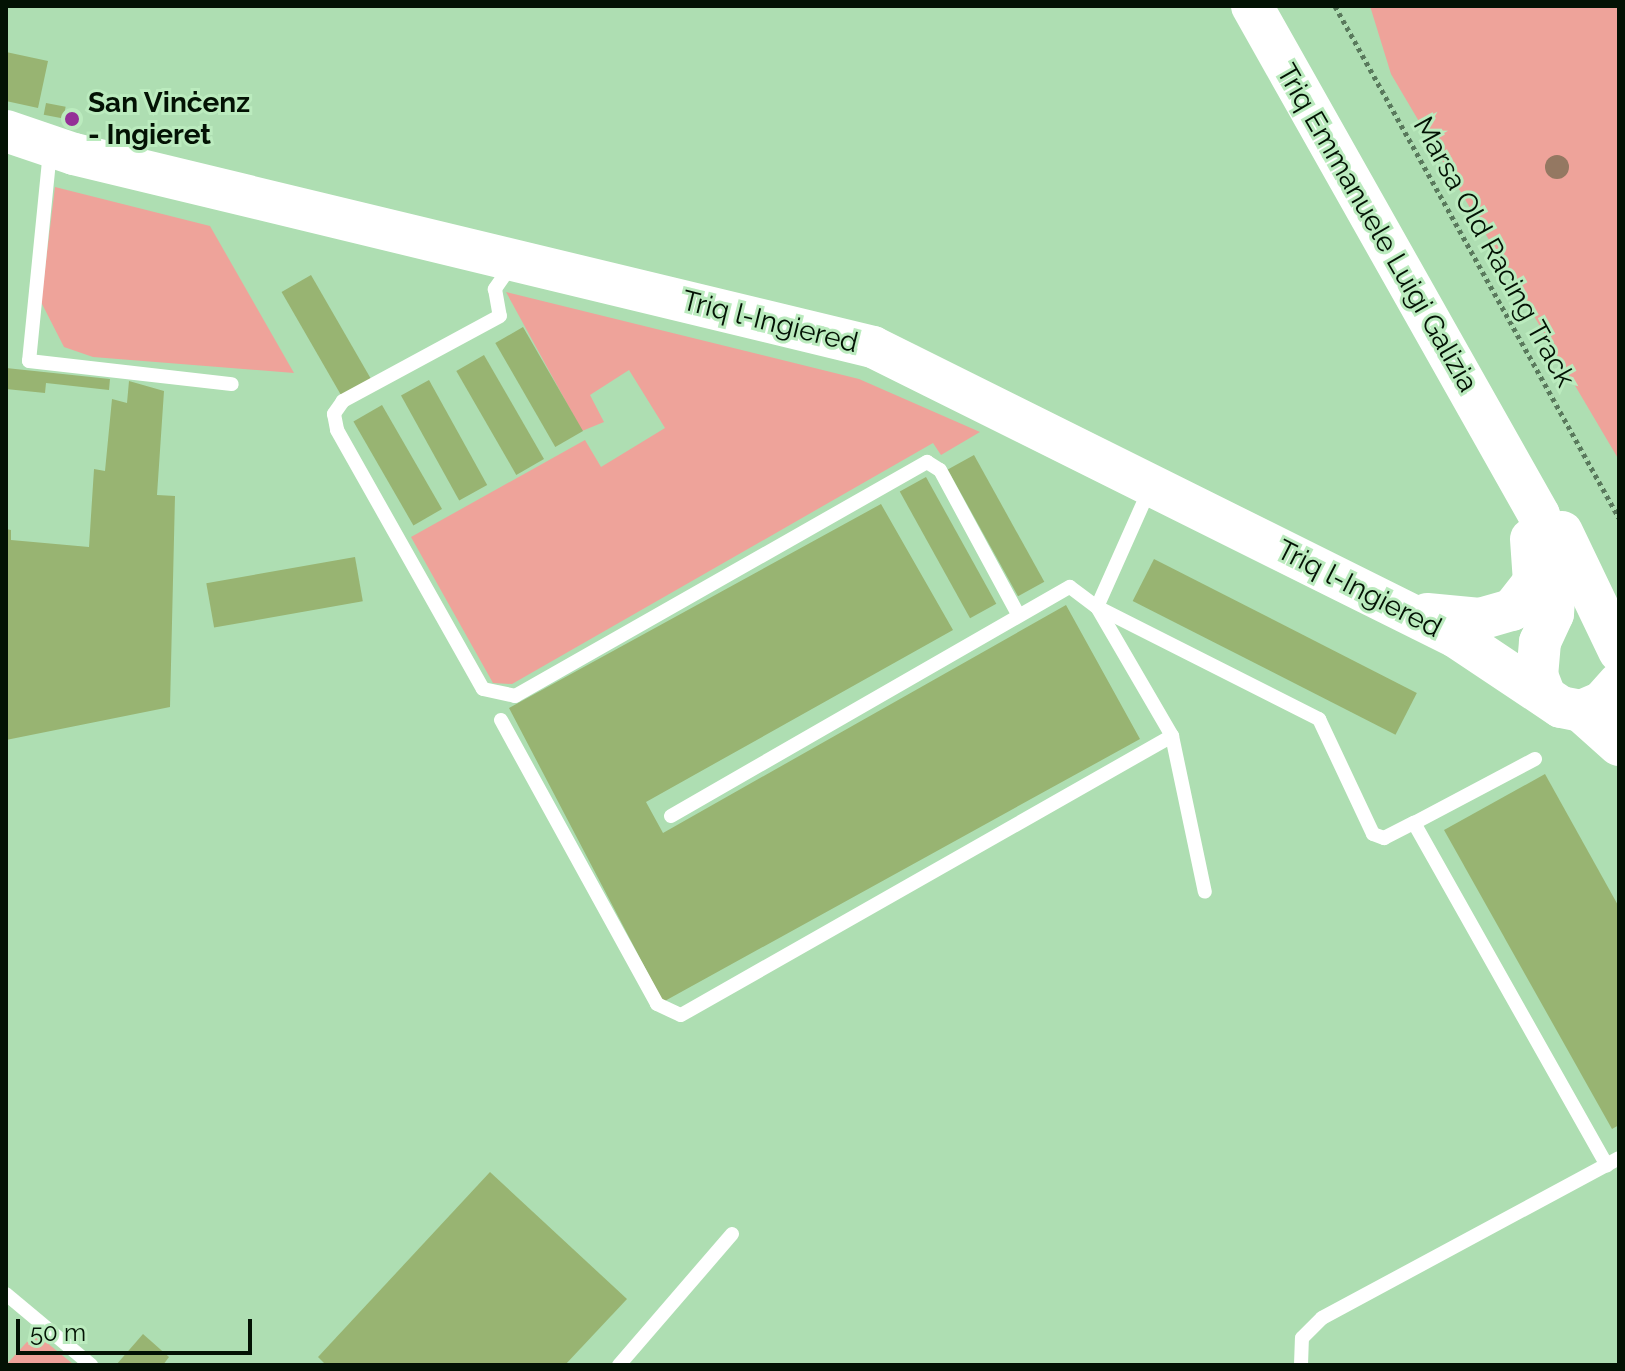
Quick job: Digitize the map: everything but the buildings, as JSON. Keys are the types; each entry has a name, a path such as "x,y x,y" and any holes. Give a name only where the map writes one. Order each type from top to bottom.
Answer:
{"main road":[{"name":"Triq Emmanuele Luigi Galizia","path":"1252,6 1505,450 1554,515 1578,635 1537,675 1563,703"},
{"name":"Triq l-Ingiered","path":"24,142 873,347 1152,484 1395,610 1456,637 1563,703"},
{"path":"1395,610 1480,619 1512,610 1534,582 1534,545 1453,362"},
{"name":"Triq l-Ingiered","path":"1456,637 1578,635"},
{"path":"1563,703 1602,702 1619,683"},
{"path":"1563,703 1619,745"}],"lane":[{"path":"24,142 29,361 232,384"},
{"path":"516,260 495,289 500,316 343,401 334,414 344,443 483,689 515,696 927,462 940,470 1018,614"},
{"path":"1097,607 1152,484"},
{"path":"671,816 1018,614 1070,587 1097,607 1319,719 1373,834 1384,838 1535,759"},
{"path":"1097,607 1172,736 1205,892"},
{"path":"501,720 657,1004 681,1015 1172,736"},
{"path":"1301,1365 1302,1338 1322,1318 1613,1162 1414,823"},
{"path":"619,1365 732,1234"},
{"path":"6,1294 91,1365"}],"path":[{"name":"Marsa Old Racing Track","path":"1335,6 1619,518"}],"shaded area":[{"path":"1370,6 1619,6 1619,460 1391,74"},
{"path":"55,187 210,226 294,373 93,357 64,347 41,302"},
{"path":"506,292 859,379 980,432 941,455 933,443 512,684 493,683 411,537 585,440 601,467 665,428 629,370 590,395 604,422 582,431"},
{"path":"35,1333 73,1364 6,1365"}],"place":[{"name":"San Vinċenz - Ingieret","path":"72,119"}]}
